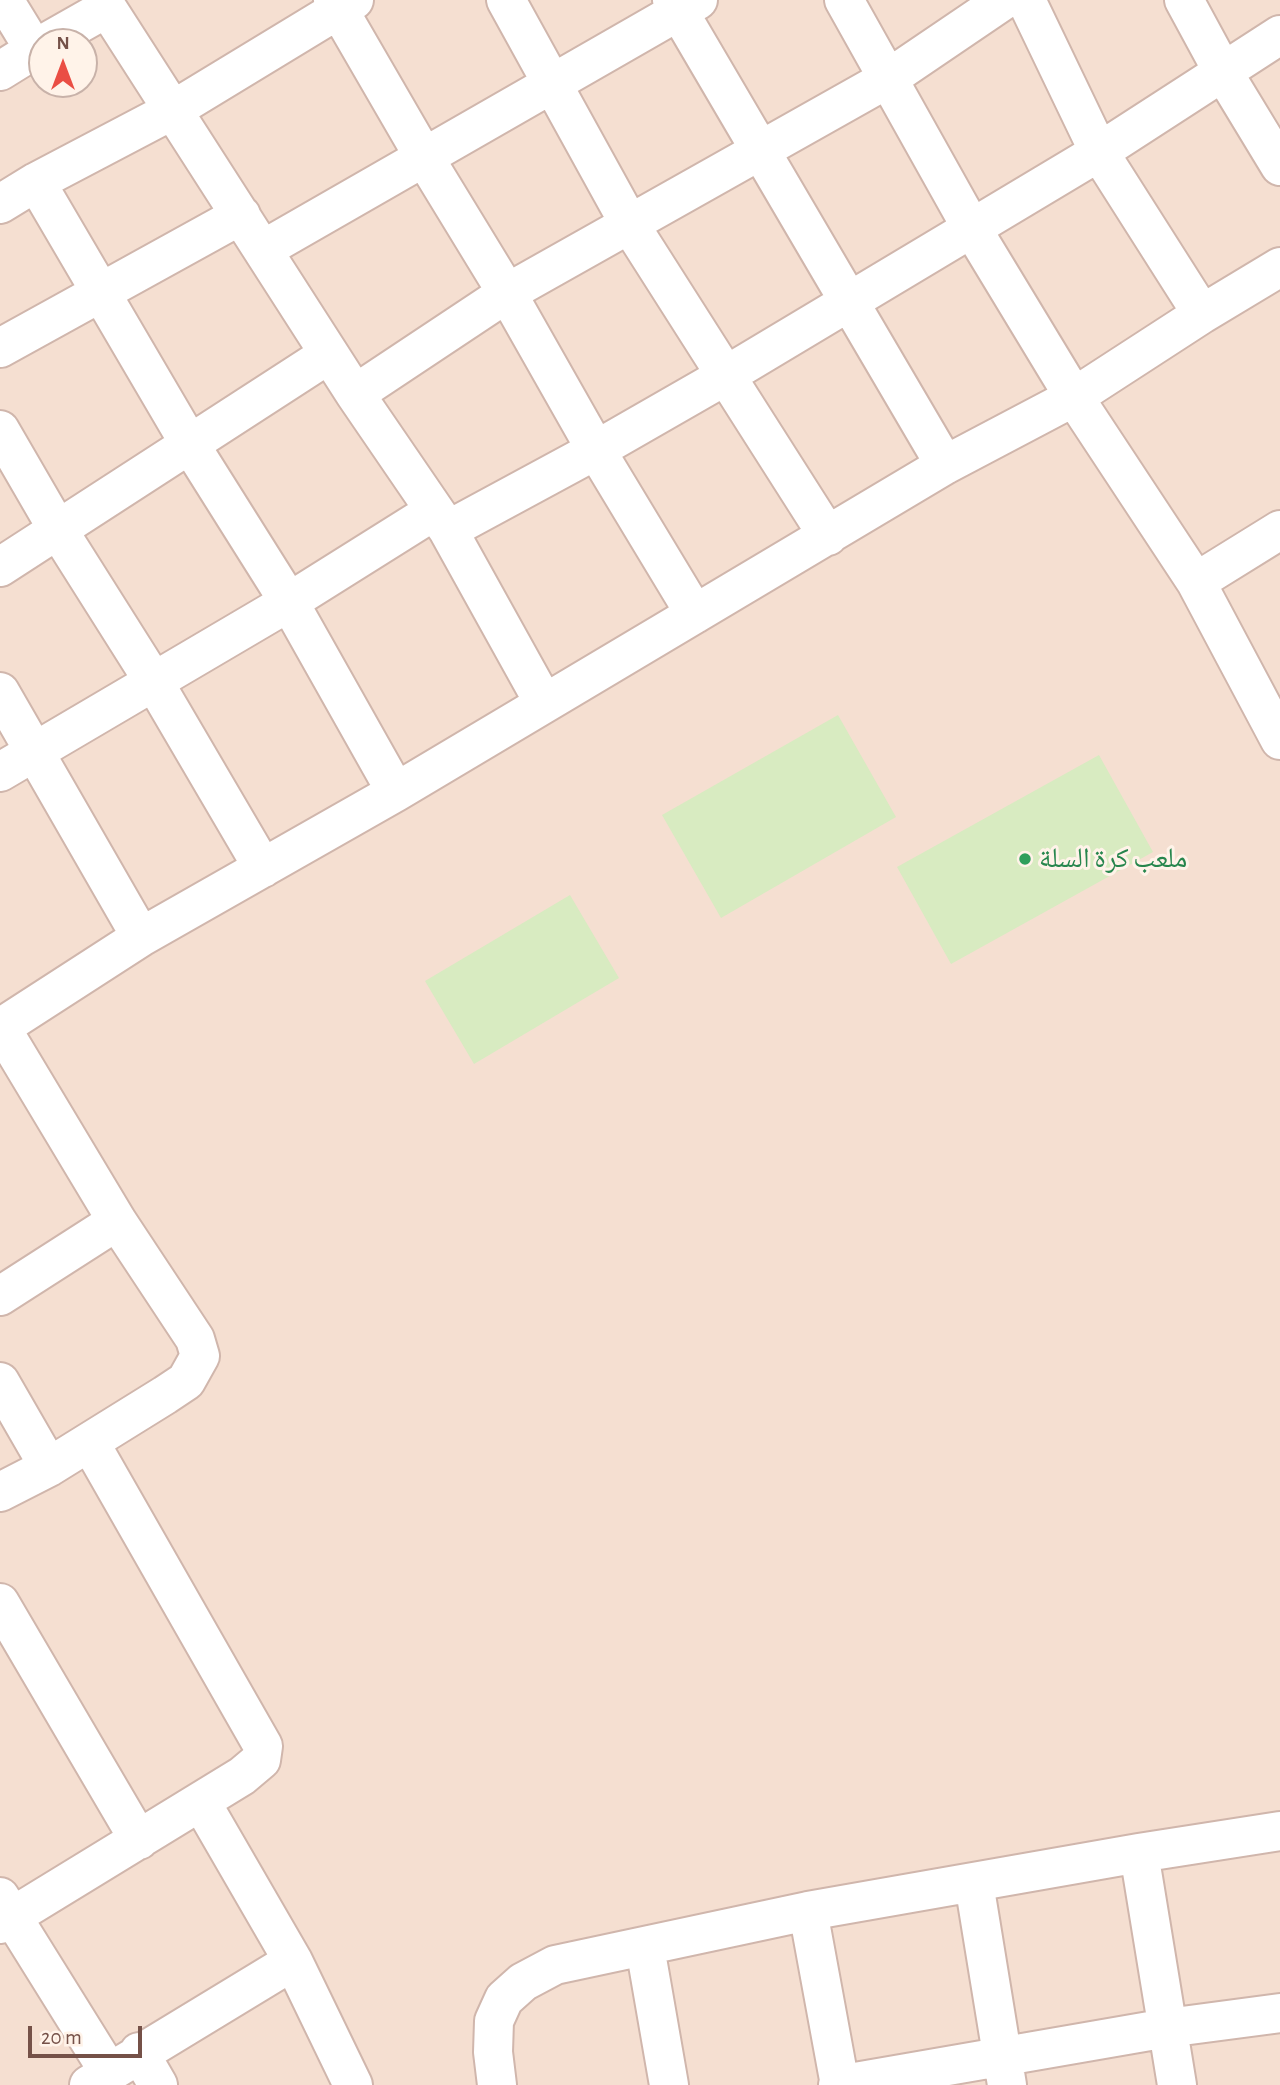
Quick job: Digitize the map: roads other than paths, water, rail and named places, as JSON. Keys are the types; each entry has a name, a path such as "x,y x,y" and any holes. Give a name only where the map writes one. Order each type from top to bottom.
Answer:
{"street":[{"path":"4,0 28,29"},
{"path":"506,0 630,225 828,536"},
{"path":"844,0 971,227 1074,397 1196,582 1280,740"},
{"path":"355,394 507,293 889,78 1004,0"},
{"path":"1026,0 1099,152 1202,314"},
{"path":"1184,0 1223,72 1280,166"},
{"path":"0,204 36,182 173,110 342,3 424,157 695,614"},
{"path":"68,28 105,4 329,354 441,521 544,703"},
{"path":"264,249 552,86 683,4 761,151 945,465"},
{"path":"0,772 289,602 441,521 596,450 725,376 1099,152 1280,35"},
{"path":"0,71 28,53"},
{"path":"36,182 189,443 289,602 396,792"},
{"path":"0,348 241,215"},
{"path":"0,1492 90,1443 186,1381 200,1356 195,1339 117,1222 0,1027 141,937 396,792 945,465 1074,397 1280,267"},
{"path":"0,567 329,354"},
{"path":"0,430 58,530 154,682 263,868"},
{"path":"1196,582 1280,530"},
{"path":"0,692 141,937"},
{"path":"0,1296 117,1222"},
{"path":"0,1382 49,1467"},
{"path":"90,1443 262,1746 261,1760 242,1776 139,1840 4,1913 112,2070 158,2085"},
{"path":"0,1603 139,1840"},
{"path":"201,1801 293,1961 353,2085"},
{"path":"496,2085 494,2021 504,2000 523,1982 555,1965 808,1911 1280,1831"},
{"path":"1139,1853 1177,2085"},
{"path":"974,1883 1005,2072"},
{"path":"808,1911 839,2085 1005,2072 1167,2028 1280,2012"},
{"path":"645,1947 669,2085"},
{"path":"112,2070 293,1961"}],"place":[{"name":"ملعب كرة السلة","path":"1025,859"}]}
